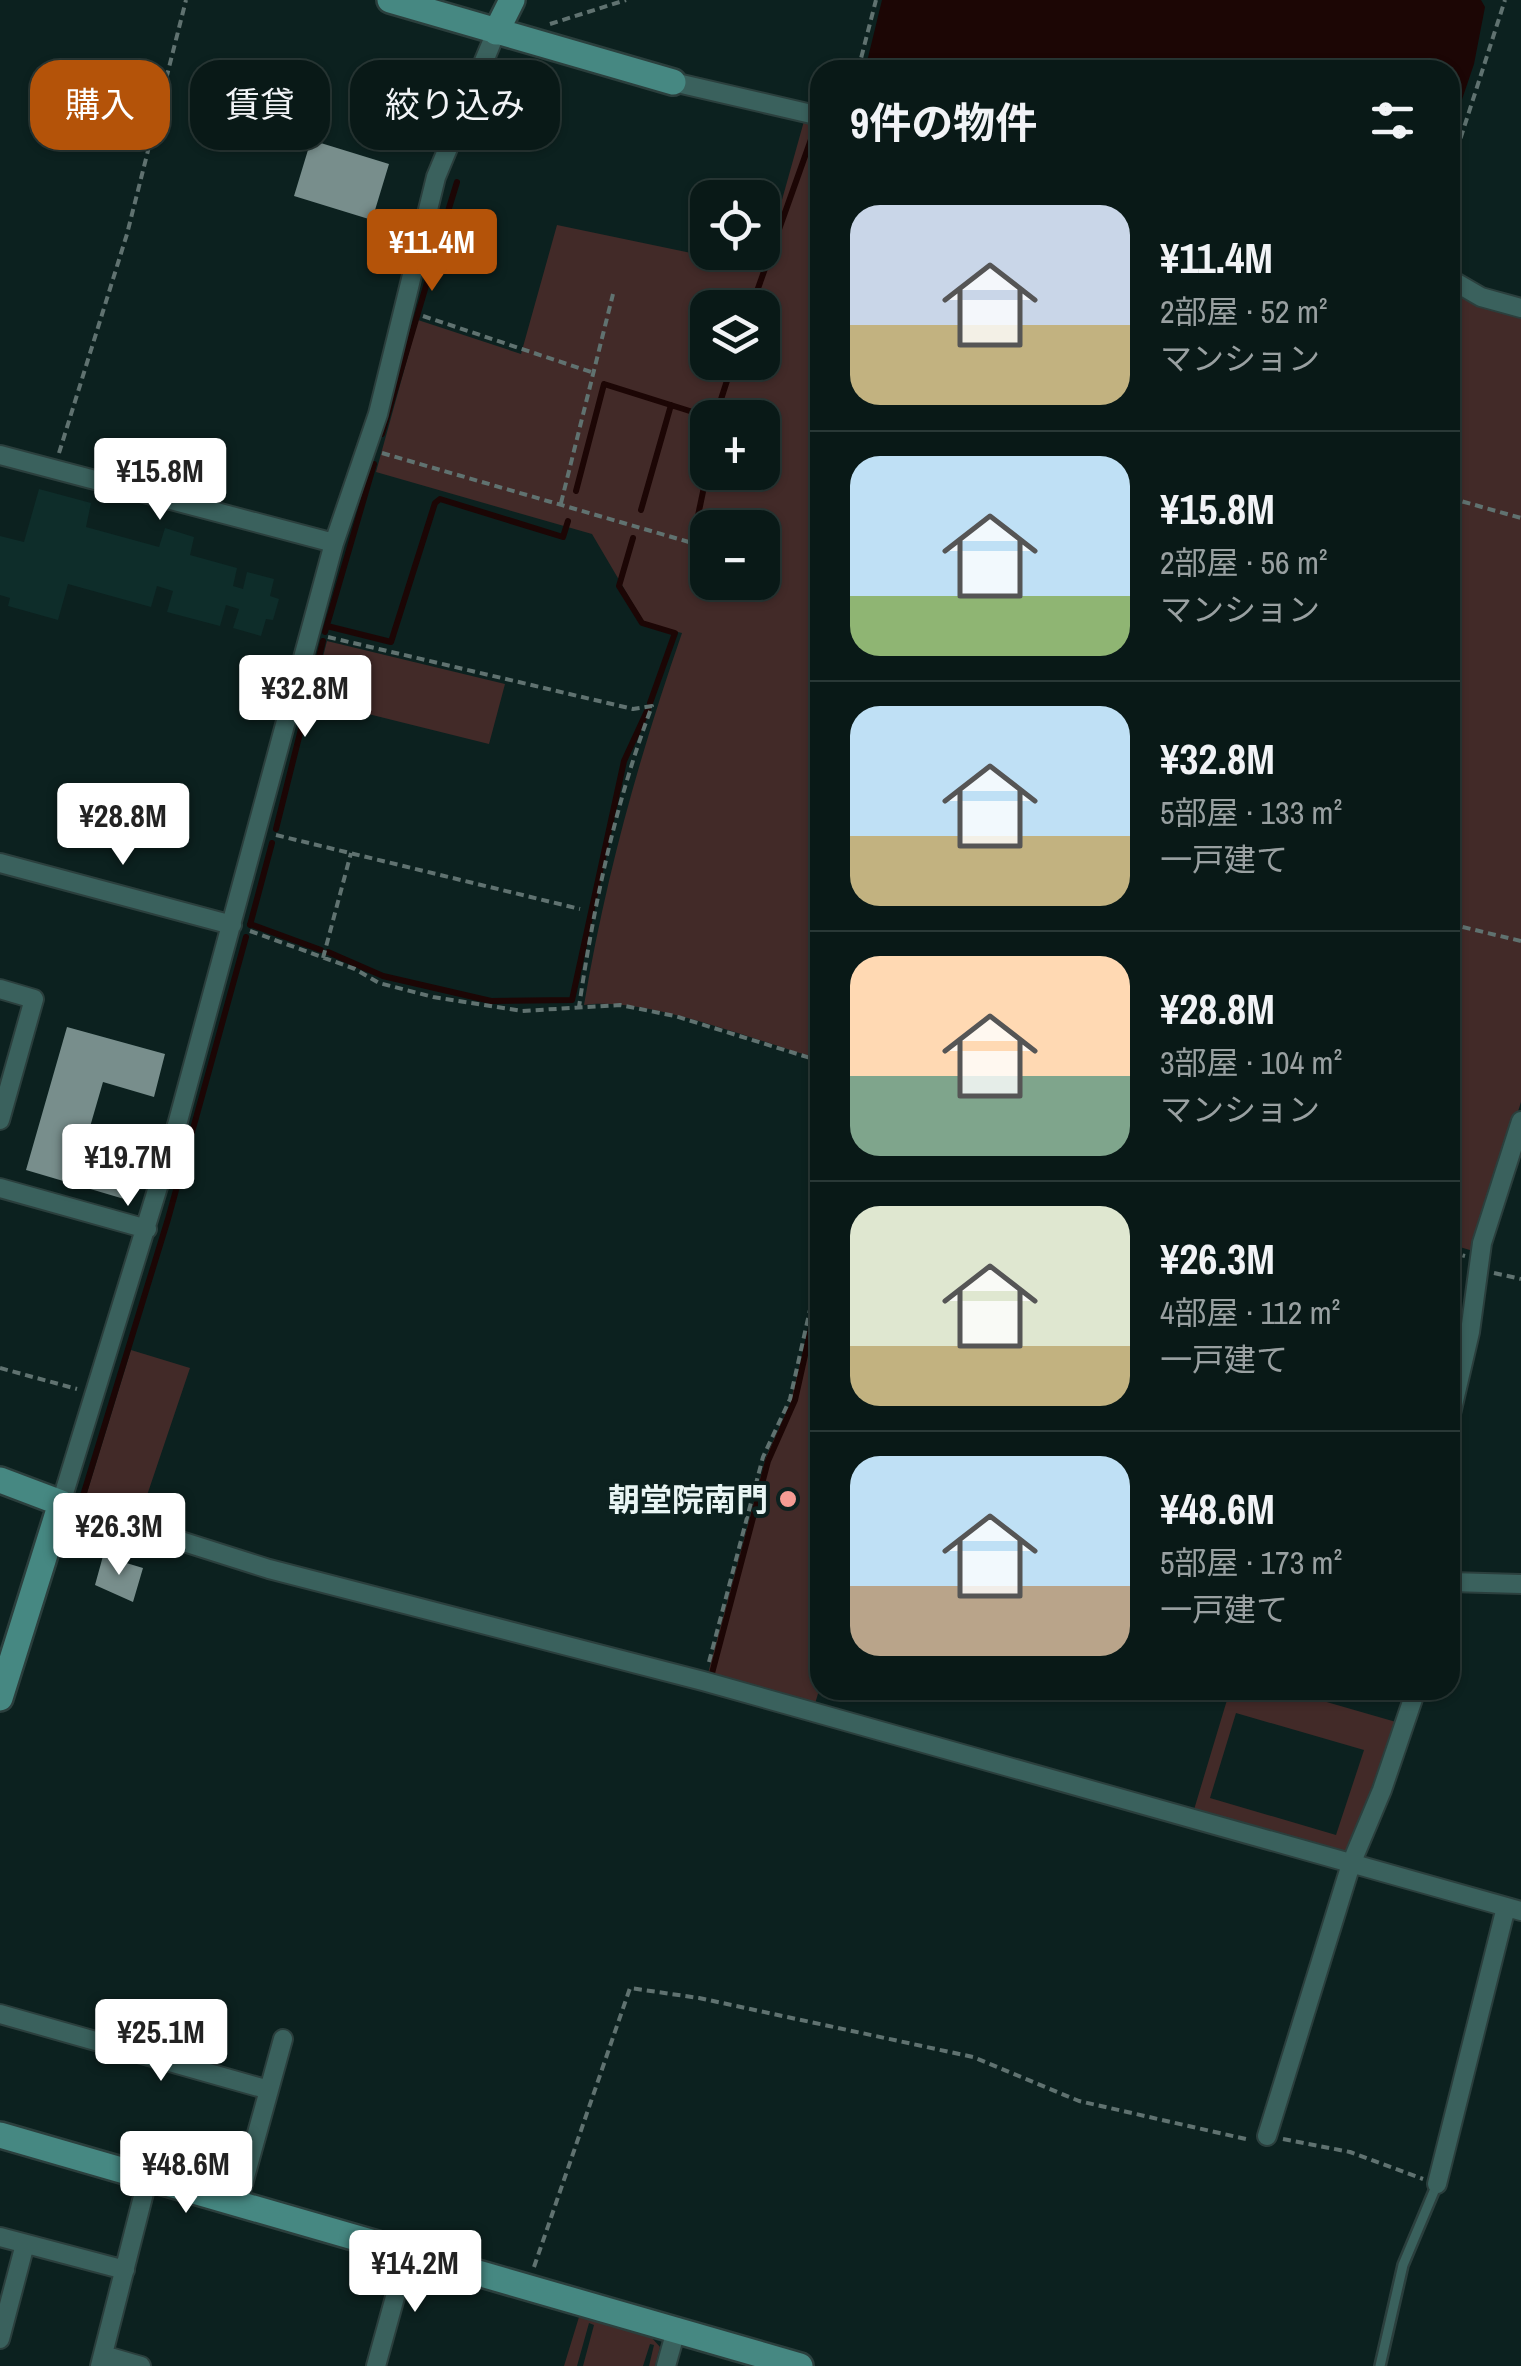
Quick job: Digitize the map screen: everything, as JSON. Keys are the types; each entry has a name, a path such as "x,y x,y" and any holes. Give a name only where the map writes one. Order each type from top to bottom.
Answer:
{"street":[{"path":"390,0 672,82 810,114"},
{"path":"0,1698 8,1642 61,1504 148,1229 334,543 368,449 436,177 506,34 512,0"},
{"path":"1460,285 1480,297 1521,308"},
{"path":"0,455 334,543"},
{"path":"0,862 232,925"},
{"path":"0,989 34,999 4,1086 0,1120"},
{"path":"1460,1369 1482,1242 1521,1121"},
{"path":"0,1188 148,1229"},
{"path":"0,1480 61,1504 270,1569 703,1681 1514,1909 1436,2184"},
{"path":"1460,1585 1521,1584"},
{"path":"1266,2136 1351,1864 1382,1790 1413,1700"},
{"path":"0,2014 269,2090"},
{"path":"238,2202 283,2039"},
{"path":"0,2135 677,2327 800,2366"},
{"path":"142,2366 101,2361 148,2177"},
{"path":"0,2237 125,2270"},
{"path":"0,2339 25,2244"},
{"path":"376,2366 408,2250"},
{"path":"666,2366 677,2327"}],"lane":[{"path":"1380,2366 1404,2265 1436,2184"}],"path":[{"path":"54,470 127,234 186,0"},
{"path":"506,34 626,0"},
{"path":"861,60 876,0"},
{"path":"1460,140 1505,0"},
{"path":"561,504 613,294"},
{"path":"421,315 594,372"},
{"path":"368,449 690,543"},
{"path":"1460,501 1521,518"},
{"path":"309,632 633,709 652,706 630,765 593,913 579,1007"},
{"path":"257,830 580,910"},
{"path":"323,958 351,853"},
{"path":"232,925 379,983 486,1008 522,1012 620,1004 675,1016 810,1058"},
{"path":"1460,927 1521,942"},
{"path":"1480,1270 1521,1279"},
{"path":"703,1681 764,1457 790,1399 810,1310"},
{"path":"0,1368 97,1395"},
{"path":"528,2284 630,1988 899,2039 972,2057 1080,2101 1248,2140 1266,2136 1350,2152 1436,2184"}],"shaded area":[{"path":"882,0 1481,0 1485,7 1474,64 1460,105 1460,60 867,60"},
{"path":"804,121 810,122 810,1056 669,1013 610,1004 584,1005 625,817 682,633 645,624 592,534 376,472 418,320 521,354 557,225 690,253 690,270 780,270 780,207"},
{"path":"1460,297 1521,318 1521,1102 1473,1251 1460,1247"},
{"path":"39,489 91,503 86,527 159,547 165,528 194,537 190,555 237,568 233,586 243,589 247,572 274,579 270,596 279,599 273,620 266,619 261,636 233,628 239,609 226,605 220,626 167,612 173,591 157,586 151,607 68,584 58,620 8,606 10,598 0,595 0,536 24,542"},
{"path":"327,641 505,684 489,744 312,700"},
{"name":"朝堂院南門","path":"810,1323 810,1700 816,1700 814,1707 707,1677 766,1457 790,1404"},
{"path":"131,1350 190,1368 138,1522 83,1506"},
{"path":"1227,1700 1320,1700 1396,1722 1346,1856 1193,1813","holes":["1236,1713 1364,1750 1336,1835 1210,1798"]},
{"path":"579,2317 651,2337 660,2347 655,2366 649,2366 654,2345 650,2344 643,2366 583,2366 594,2325 589,2323 577,2366 564,2366"}],"building":[{"path":"330,146 389,164 372,220 294,196 308,150 330,150"},
{"path":"67,1027 165,1054 154,1097 103,1082 85,1144 142,1162 131,1201 26,1170"},
{"path":"103,1556 143,1568 133,1602 95,1585"}],"waterway":[{"path":"757,290 810,142"},
{"path":"437,247 457,182"},
{"path":"382,434 434,259"},
{"path":"721,400 727,380"},
{"path":"576,491 604,384 690,411"},
{"path":"641,510 671,405"},
{"path":"325,632 374,464"},
{"path":"699,510 703,490"},
{"path":"327,626 391,642 435,503 440,499 563,537 568,521"},
{"path":"633,538 619,586 642,623 675,633 650,703"},
{"path":"276,829 323,641"},
{"path":"328,952 383,976 491,1001 572,1000 624,761 648,709"},
{"path":"250,925 272,843"},
{"path":"250,924 321,950"},
{"path":"82,1499 168,1219 246,937"},
{"path":"711,1677 768,1461 795,1400 810,1333"}],"place":[{"name":"朝堂院南門","path":"788,1499"}]}
